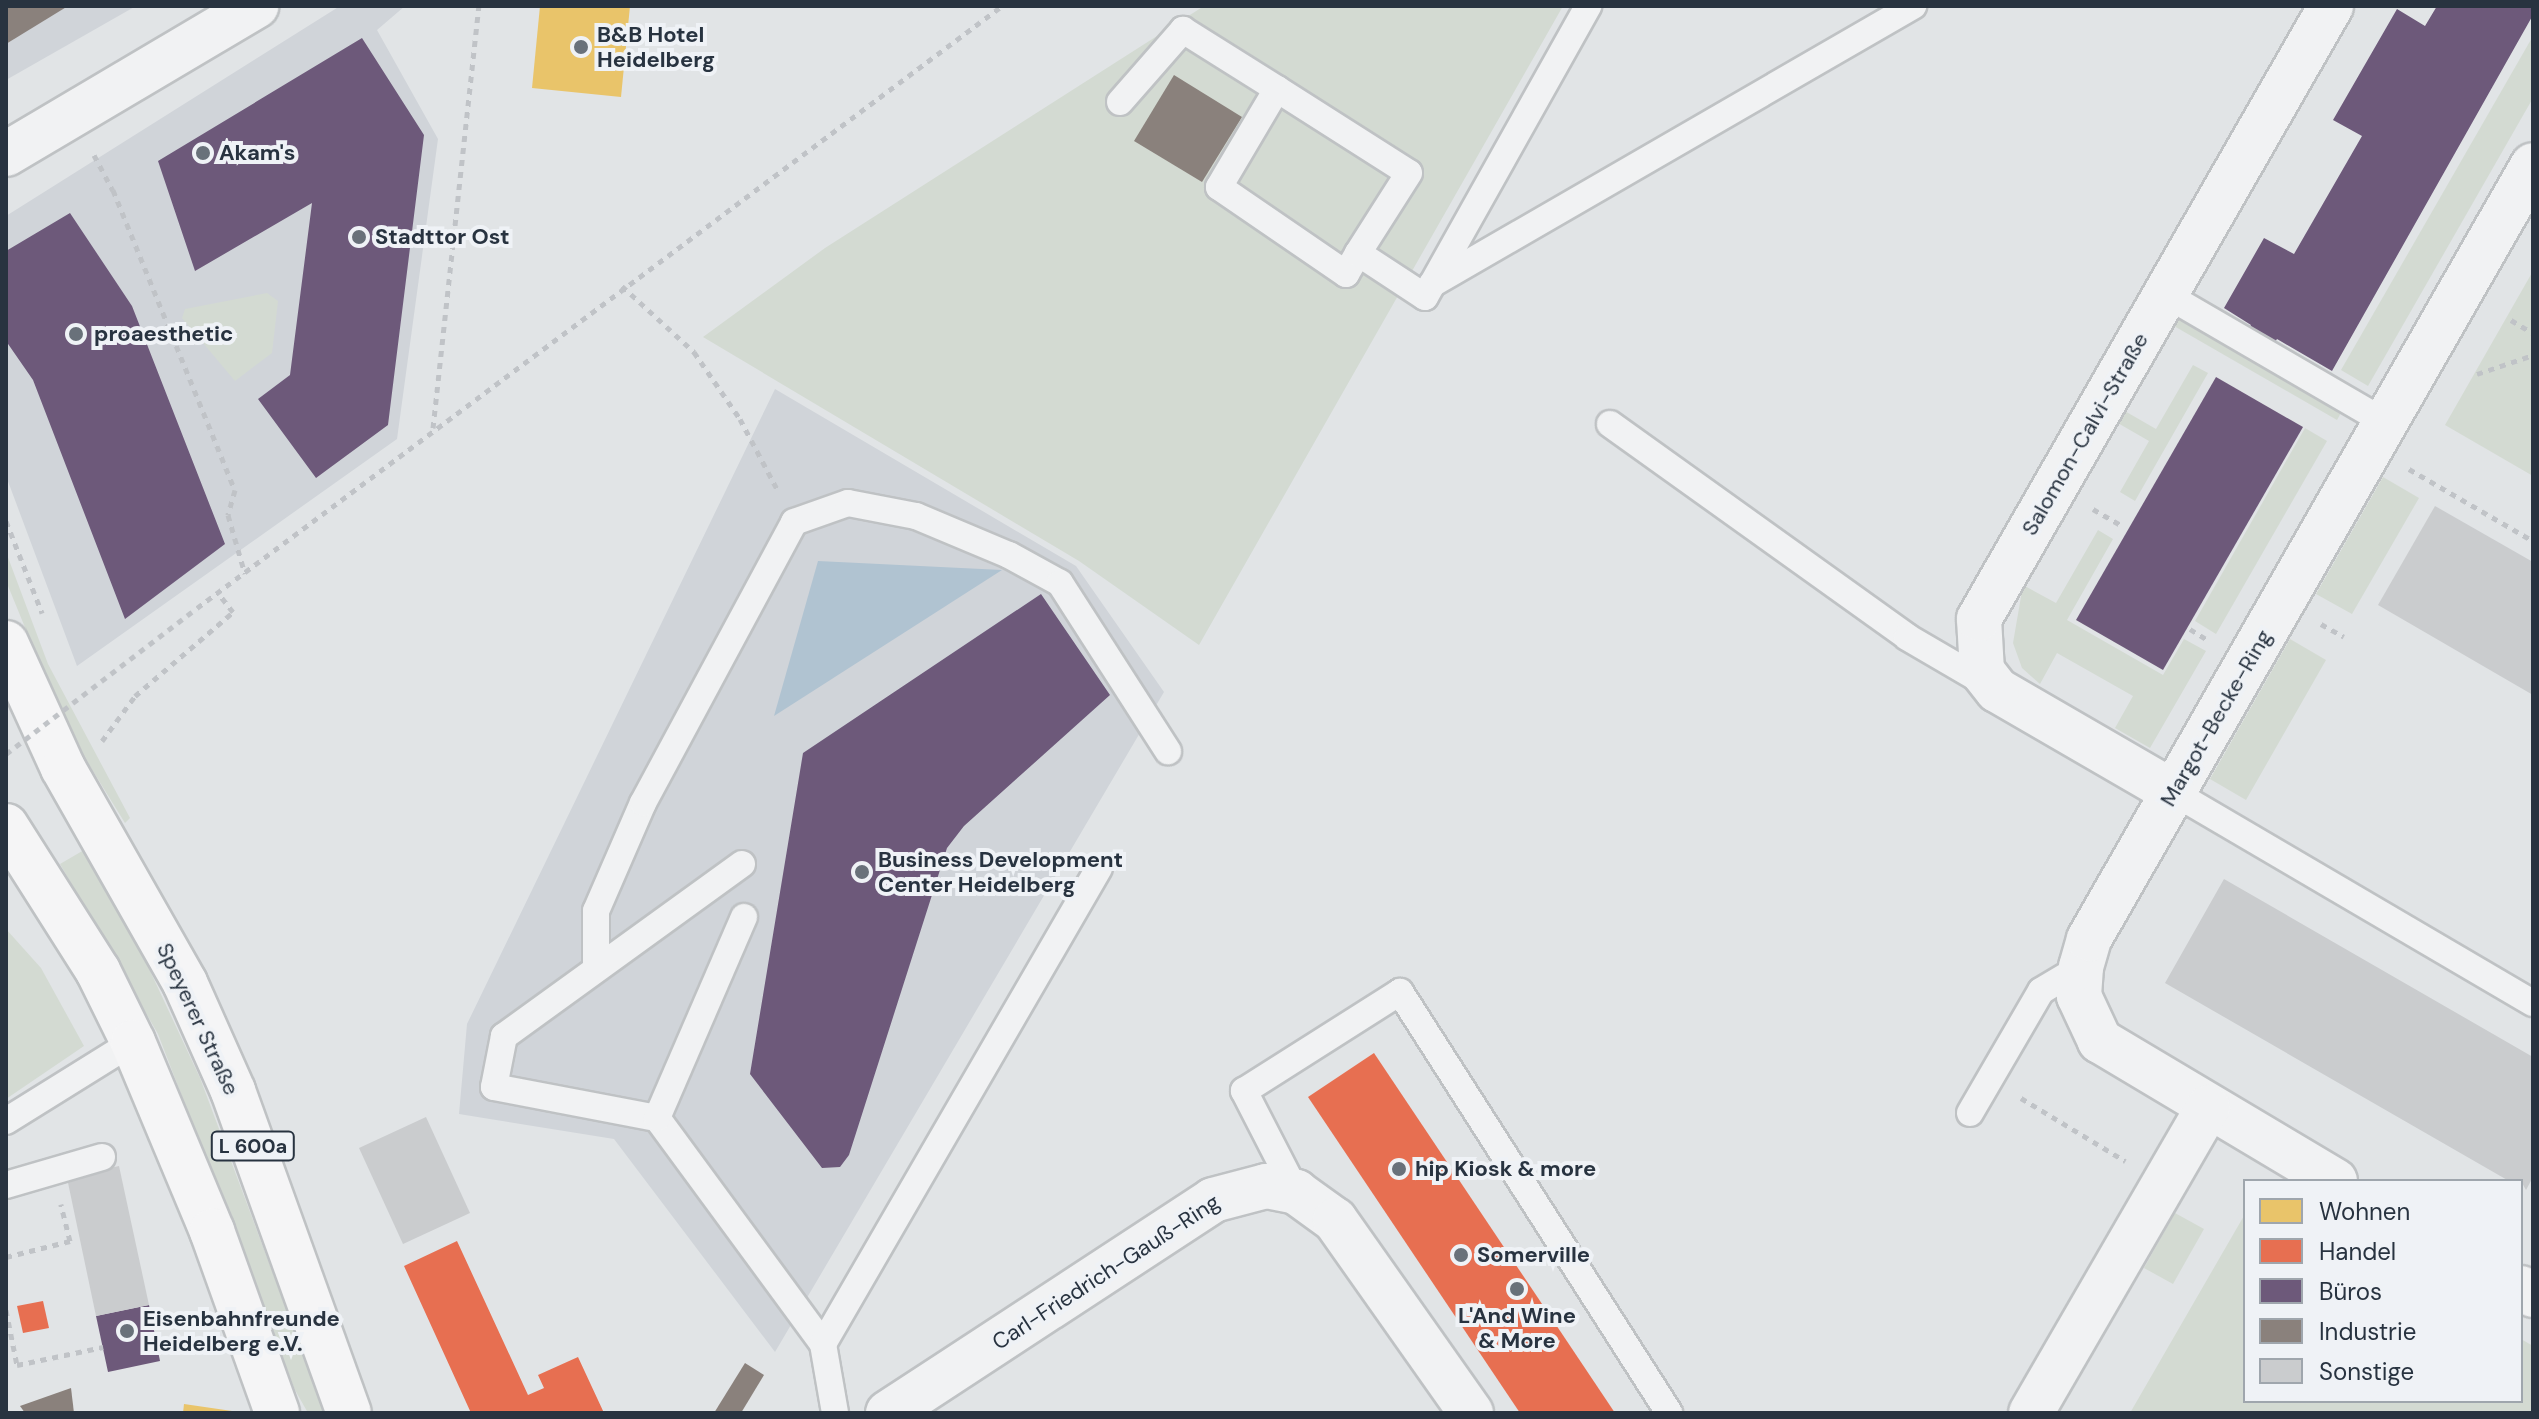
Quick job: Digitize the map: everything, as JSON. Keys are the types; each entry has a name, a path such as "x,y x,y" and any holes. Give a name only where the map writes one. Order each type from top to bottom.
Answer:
{"main road":[{"name":"Speyerer Straße","path":"6,643 63,768 185,983 233,1091 349,1413"},
{"name":"L 600a","path":"6,826 98,971 133,1042 212,1231 277,1413"}],"street":[{"path":"6,154 256,6"},
{"name":"Salomon-Calvi-Straße","path":"1997,690 1982,671 1979,619 2331,6"},
{"name":"Margot-Becke-Ring","path":"2332,1179 2100,1041 2079,996 2081,967 2089,939 2533,165"},
{"path":"1997,690 2173,792"},
{"path":"2031,1413 2208,1108"},
{"name":"Carl-Friedrich-Gauß-Ring","path":"888,1413 1213,1200 1244,1188 1296,1192"},
{"path":"1296,1192 1335,1220 1471,1413"}],"lane":[{"path":"1358,253 1425,297 1588,6"},
{"path":"1432,284 1913,6"},
{"path":"1120,102 1183,30 1277,89 1409,173 1346,274 1219,187 1277,89"},
{"path":"2165,294 2378,434"},
{"path":"1610,424 1907,637 1997,690"},
{"path":"596,969 596,911 643,803 794,522 848,503 916,516 1060,583 1168,751"},
{"path":"2173,792 2533,1003"},
{"path":"742,864 504,1036 494,1087 657,1118 823,1344 835,1413"},
{"path":"823,1344 1099,868"},
{"path":"657,1118 744,917"},
{"path":"1970,1113 2041,991 2081,967"},
{"path":"1296,1192 1244,1091 1400,992 1669,1413"},
{"path":"6,1121 133,1042"},
{"path":"6,1185 102,1157"}],"path":[{"path":"433,428 479,6"},
{"path":"6,754 622,286 1002,6"},
{"path":"113,190 235,490 228,515 245,574"},
{"path":"622,286 694,352 740,419 794,522"},
{"path":"2511,320 2533,333"},
{"path":"2477,374 2533,355"},
{"path":"2378,434 2533,541"},
{"path":"6,521 46,624"},
{"path":"102,741 135,696 233,612 219,594"},
{"path":"77,693 83,705"},
{"path":"96,729 110,755"},
{"path":"1990,1079 2164,1185"},
{"path":"6,1257 70,1241 53,1171"},
{"path":"6,1310 17,1365 103,1347"}],"shaded area":[{"path":"6,6 136,6 6,80"},
{"path":"340,6 405,6 377,30 438,139 397,439 77,666 6,476 6,216"},
{"path":"1204,6 1563,6 1199,645 1079,561 703,337 825,248"},
{"path":"2533,36 2533,98 2368,386 2341,370"},
{"path":"2533,271 2533,476 2445,425"},
{"path":"267,293 278,301 272,353 235,381 182,318 185,309"},
{"path":"2179,318 2342,411 2337,420 2174,326"},
{"path":"2193,365 2208,373 2135,501 2120,492 2149,441 2116,422 2123,410 2156,429"},
{"path":"775,389 1076,566 1164,692 775,1352 614,1139 459,1114 467,1024"},
{"path":"2305,428 2327,441 2216,634 2195,621"},
{"path":"2383,477 2419,498 2352,614 2316,594"},
{"path":"2098,530 2113,539 2067,620 2163,675 2184,639 2206,651 2150,748 2115,728 2133,696 2057,653 2040,684 2022,668 2013,643 2023,585 2056,603"},
{"path":"6,552 48,664 130,818 125,823 80,750 49,686 6,581"},
{"path":"2290,639 2326,660 2246,800 2210,779"},
{"path":"84,850 131,930 200,1078 325,1413 308,1413 295,1390 158,1034 60,864"},
{"path":"6,929 41,968 84,1046 6,1099"},
{"path":"2175,1213 2204,1229 2173,1284 2144,1268"},
{"path":"2243,1217 2243,1403 2523,1403 2523,1340 2533,1346 2533,1413 2130,1413"}],"water":[{"path":"818,561 1002,570 774,716"}],"building: Wohnen":[{"name":"B&B Hotel Heidelberg","path":"540,6 630,6 621,97 532,88"},
{"path":"184,1404 232,1411 232,1413 183,1413"}],"building: Handel":[{"name":"Somerville","path":"1374,1053 1615,1413 1520,1413 1308,1097"},
{"path":"457,1241 528,1395 544,1388 538,1375 578,1357 604,1413 471,1413 404,1266"},
{"path":"43,1301 49,1328 23,1333 17,1306"}],"building: Büros":[{"path":"2437,6 2533,6 2533,15 2332,371 2277,339 2273,345 2248,330 2251,325 2224,308 2264,238 2294,254 2362,136 2333,120 2397,9 2425,26"},
{"name":"Stadttor Ost","path":"362,38 424,135 388,425 316,478 258,399 290,375 312,203 195,271 158,161"},
{"path":"70,213 132,306 225,544 125,619 33,380 6,341 6,251"},
{"path":"2216,377 2303,427 2163,670 2076,620"},
{"name":"Business Development Center Heidelberg","path":"1041,594 1110,695 964,826 947,848 849,1155 840,1167 822,1168 750,1074 803,753"},
{"name":"Eisenbahnfreunde Heidelberg e.V.","path":"149,1305 160,1361 108,1372 96,1316"}],"building: Industrie":[{"path":"6,6 68,6 6,44"},
{"path":"1174,75 1242,117 1202,182 1134,141"},
{"path":"745,1363 764,1375 741,1413 714,1413"},
{"path":"71,1388 74,1413 25,1413 20,1406"}],"building: Sonstige":[{"path":"2435,506 2533,562 2533,695 2378,605"},
{"path":"2224,879 2533,1057 2533,1177 2526,1190 2523,1179 2506,1179 2165,983"},
{"path":"426,1117 470,1213 403,1244 359,1148"},
{"path":"119,1166 149,1305 96,1316 67,1178"}],"place":[{"name":"B&B Hotel Heidelberg","path":"581,47"},
{"name":"Akam's","path":"203,153"},
{"name":"Stadttor Ost","path":"359,237"},
{"name":"proaesthetic","path":"76,334"},
{"name":"Business Development Center Heidelberg","path":"862,872"},
{"name":"hip Kiosk & more","path":"1399,1169"},
{"name":"Somerville","path":"1461,1255"},
{"name":"L'And Wine & More","path":"1517,1289"},
{"name":"Eisenbahnfreunde Heidelberg e.V.","path":"127,1331"}]}
